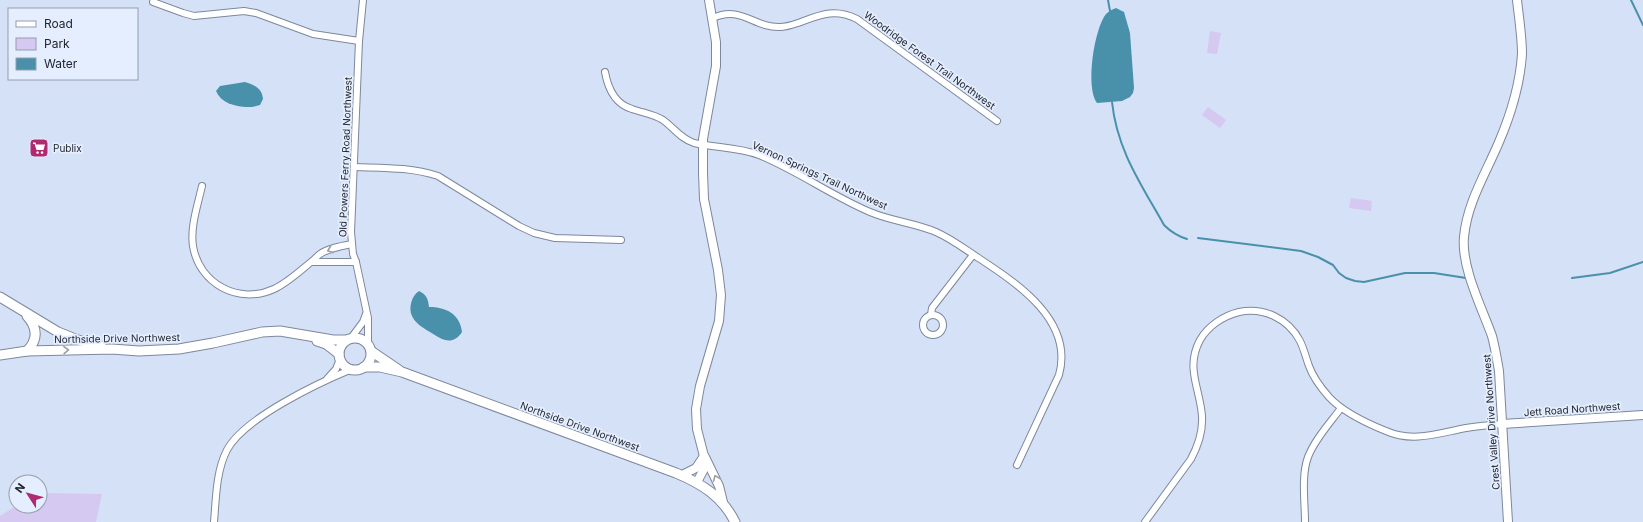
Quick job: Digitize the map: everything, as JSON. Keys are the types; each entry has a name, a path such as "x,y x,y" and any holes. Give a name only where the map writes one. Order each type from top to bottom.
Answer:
{"main road":[{"path":"0,297 23,312 69,337 112,349"},
{"path":"23,312 30,320 36,332 34,343 27,351"},
{"name":"Northside Drive Northwest","path":"0,355 27,351 112,349 139,351 179,349 262,332 280,331 333,340 349,339"},
{"name":"Northside Drive Northwest","path":"305,336 326,344 340,357"},
{"path":"349,339 362,339 370,347 370,361 364,367 357,370 343,364 340,357 340,349 349,339"},
{"name":"Northside Drive Northwest","path":"370,347 402,372"},
{"name":"Northside Drive Northwest","path":"364,367 402,372 682,475 710,490 722,502 735,522"}],"street":[{"name":"Old Powers Ferry Road Northwest","path":"363,0 359,41 355,167 351,232 353,254 367,312 370,347"},
{"path":"709,0 716,42 716,66 703,144 704,199 718,270 720,295 719,321 700,386 696,408 697,429 704,456 719,486 722,502"},
{"name":"Crest Valley Drive Northwest","path":"1508,522 1497,354 1464,254 1464,238 1466,222 1472,203 1499,142 1515,96 1522,53 1517,0"},
{"path":"153,2 183,14 194,16 244,11 256,13 313,34 359,41"},
{"name":"Woodridge Forest Trail Northwest","path":"713,18 724,14 735,13 769,26 780,27 789,26 827,13 848,15 857,19 997,121"},
{"name":"Vernon Springs Trail Northwest","path":"605,72 610,91 621,104 631,109 655,116 682,137 693,142 738,149 760,156 869,212 936,232 1006,276 1032,299 1054,326 1061,344 1062,360 1059,375 1017,465"},
{"path":"355,167 404,168 438,176 519,226 544,236 621,240"},
{"path":"202,186 193,233 193,245 199,264 204,273 221,288 231,292 243,295 265,293 281,285 312,262 319,254 332,248 352,244"},
{"path":"931,315 932,308 973,255"},
{"path":"312,262 356,262"},
{"path":"1145,522 1191,460 1197,448 1201,433 1202,418 1201,405 1193,376 1194,358 1201,338 1209,328 1219,320 1235,313 1251,311 1268,314 1283,321 1292,329 1299,339 1310,369 1318,383 1329,397 1341,408 1386,431 1407,437 1425,436 1465,428 1502,424"},
{"path":"349,339 363,322 367,312"},
{"path":"322,384 336,369 340,357"},
{"path":"214,522 217,487 223,460 232,442 249,424 308,389 322,384 352,369"},
{"path":"1305,522 1305,471 1308,458 1313,446 1341,408"},
{"name":"Jett Road Northwest","path":"1502,424 1643,415"},
{"path":"682,475 696,468 704,456"},
{"path":"697,482 704,469 704,456"}],"green space":[{"path":"1210,31 1221,33 1217,54 1207,53"},
{"path":"1208,107 1226,120 1220,128 1202,115"},
{"path":"1351,198 1372,201 1371,211 1349,208"},
{"path":"48,493 102,494 96,522 0,522 0,516 8,511 8,514 48,514"}],"water":[{"path":"1116,8 1124,12 1130,33 1134,88 1133,93 1130,97 1122,101 1097,103 1093,95 1091,72 1092,58 1102,22 1106,14"},
{"path":"245,82 254,86 261,92 263,99 260,105 248,107 235,106 223,100 216,91 220,86"},
{"path":"419,291 427,298 429,307 441,308 455,316 461,326 462,332 458,337 450,340 442,339 415,321 410,309 414,295"}],"waterway":[{"path":"1108,0 1110,11"},
{"path":"1631,0 1643,25"},
{"path":"1112,102 1119,136 1131,166 1139,181 1164,225 1174,234 1187,239"},
{"path":"1198,238 1301,251 1318,257 1333,265 1339,273 1346,278 1355,281 1364,282 1405,273 1434,273 1466,278"},
{"path":"1572,278 1610,273 1643,262"}],"place":[{"name":"Publix","path":"39,148"}]}
